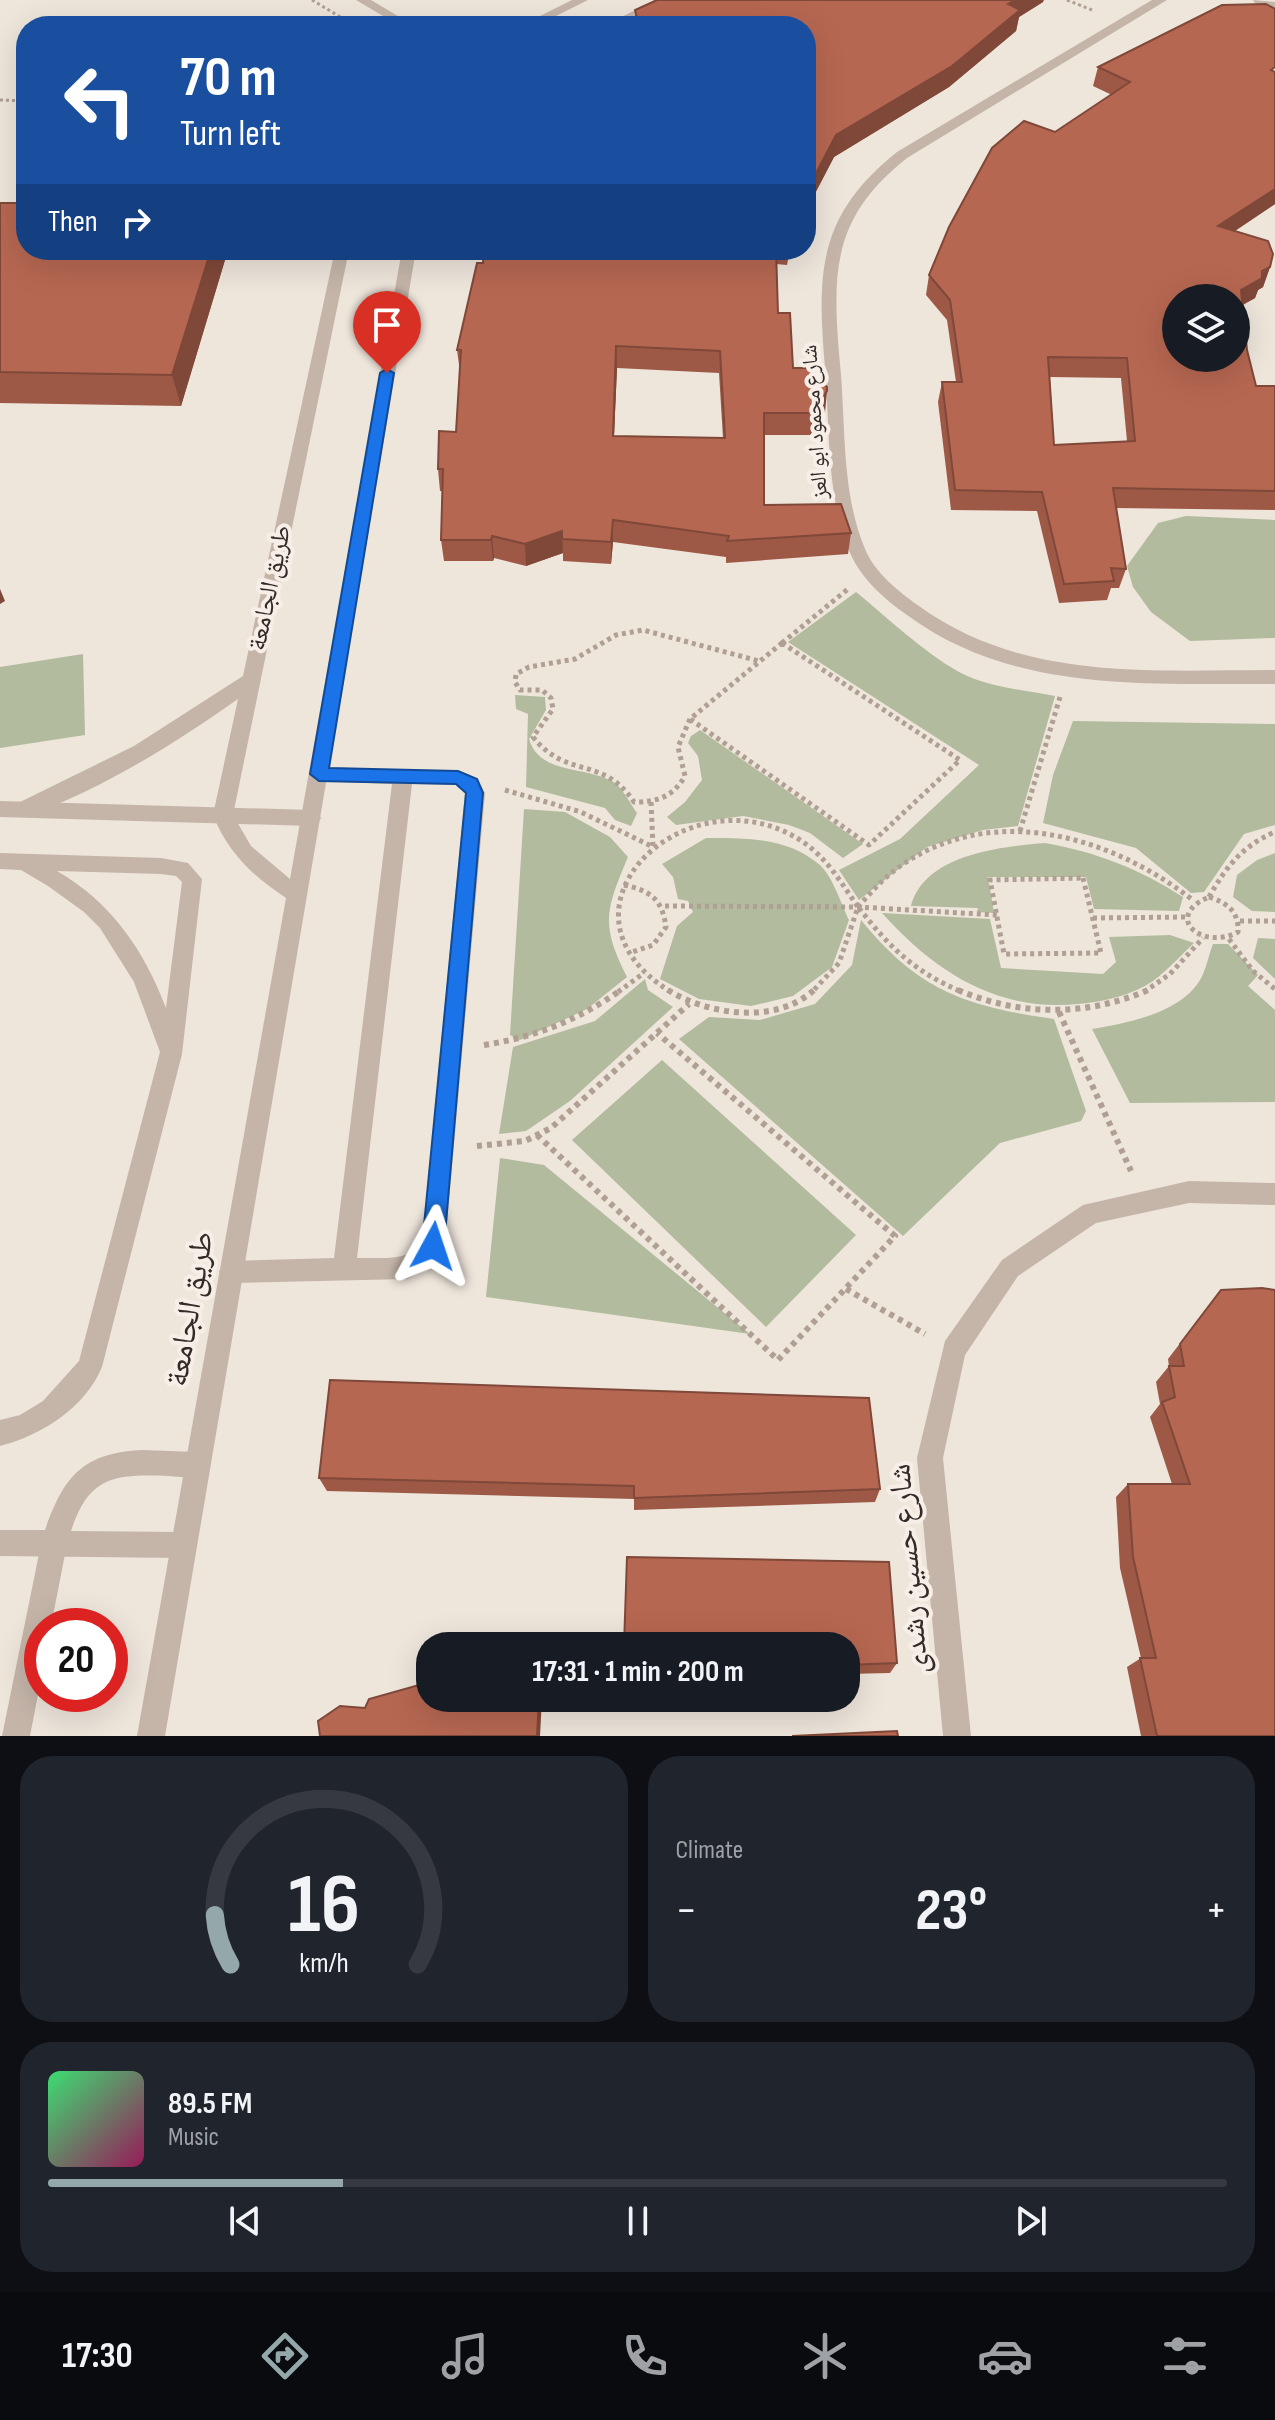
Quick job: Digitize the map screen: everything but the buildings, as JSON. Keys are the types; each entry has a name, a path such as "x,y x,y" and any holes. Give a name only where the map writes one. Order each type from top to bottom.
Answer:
{"street":[{"path":"362,0 391,16"},
{"path":"548,16 582,0"},
{"path":"631,16 665,0"},
{"name":"شارع محمود ابو العز","path":"1161,0 896,158 856,199 843,222 835,247 828,303 845,513 856,549 870,571 915,615 960,642 1011,662 1067,673 1275,677"},
{"path":"1259,0 1275,6"},
{"name":"طريق الجامعة","path":"223,815 340,260"},
{"name":"طريق الجامعة","path":"151,1736 407,260"},
{"path":"23,809 124,763 170,737 251,680"},
{"path":"231,1272 407,1268 424,1259 433,1246 475,793 471,784 458,778 319,774"},
{"path":"344,1270 403,776"},
{"path":"0,809 311,818"},
{"path":"223,815 229,832 257,867 298,895"},
{"path":"0,1433 42,1417 66,1398 90,1367 171,1054 192,879 181,869 161,866 11,861"},
{"path":"11,861 76,893 119,937 151,991 171,1054"},
{"name":"شارع حسين رشدى","path":"957,1736 930,1458 954,1350 1010,1268 1091,1213 1189,1192 1275,1194"},
{"path":"16,1736 54,1544 64,1508 78,1486 96,1471 118,1462 197,1465"},
{"path":"0,1543 182,1545"}],"path":[{"path":"312,0 338,16"},
{"path":"760,661 727,655 668,632 645,630 623,633 603,642 589,655 554,664 524,667 516,674 515,682 520,690 542,690 551,698 553,709 533,737 552,760 603,771 617,778 634,802 666,798 679,789 685,776 678,762 677,747 681,732 690,719 870,571"},
{"path":"690,719 869,845 960,760 782,643"},
{"path":"1020,831 1067,673"},
{"path":"471,784 535,795 597,816 653,847"},
{"path":"651,802 653,847"},
{"path":"1194,901 1156,872 1113,851 1067,837 1020,831 981,834 943,843 909,859 881,881 858,907 845,952 834,972 817,989 795,1002 744,1014 689,1004 664,991 644,973 629,953 621,930 619,907 624,885 636,864 653,847 673,834 696,825 747,822 772,827 817,850 833,868 858,907 885,942 921,971 963,993 1011,1007 1059,1012 1105,1006 1147,991 1180,968 1203,938"},
{"path":"1209,897 1233,857 1250,842 1275,832"},
{"path":"1083,878 1101,953 1004,954 997,915 990,880 1083,878"},
{"path":"624,885 649,890 665,906 666,927 653,945 629,953"},
{"path":"1209,897 1234,910 1240,921 1238,932 1229,939 1216,941 1203,938 1191,929 1185,917 1194,901 1209,897"},
{"path":"665,906 858,907 997,915"},
{"path":"1093,918 1185,917"},
{"path":"1240,921 1275,921"},
{"path":"1229,939 1253,971 1275,989"},
{"path":"451,1048 524,1040 590,1013 644,973"},
{"path":"442,1149 525,1141 551,1128 689,1004"},
{"path":"1059,1012 1145,1202"},
{"path":"537,1135 778,1360 895,1236 657,1033"},
{"path":"846,1289 954,1350"}],"green space":[{"path":"1186,516 1275,520 1275,638 1190,641 1151,612 1133,587 1127,566 1158,523"},
{"path":"856,592 919,645 959,672 994,685 1055,696 1018,826 983,830 927,847 859,900 839,870 900,839 979,765 788,642"},
{"path":"83,654 85,735 0,748 0,667"},
{"path":"515,695 545,697 546,710 529,739 535,751 554,764 604,777 615,783 637,813 631,826 615,820 605,808 526,787 528,714 516,709"},
{"path":"1073,721 1275,724 1275,825 1244,834 1204,892 1191,893 1136,848 1043,823 1053,775"},
{"path":"700,730 863,844 843,858 810,833 789,825 743,816 676,825 667,817 685,802 702,780 698,756 688,743 691,736"},
{"path":"524,809 565,812 610,837 628,857 615,890 609,917 613,944 627,977 587,1009 520,1040 510,1035"},
{"path":"706,838 751,839 780,844 808,856 825,870 833,883 849,920 832,967 793,996 751,1006 699,999 660,979 677,926 693,912 688,901 678,899 673,877 662,864"},
{"path":"1045,843 1100,857 1150,878 1183,897 1179,911 1094,909 1086,877 988,877 994,913 977,912 978,908 911,906 919,889 948,864 987,851"},
{"path":"1275,853 1275,912 1252,911 1233,897 1237,875 1257,860"},
{"path":"882,913 990,919 1001,968 1103,974 1116,962 1109,937 1170,935 1194,943 1159,977 1136,990 1098,1002 1048,1005 994,994 970,984 924,953"},
{"path":"861,920 903,964 946,991 994,1008 1054,1019 1086,1111 1081,1121 1000,1143 903,1236 679,1039 709,1017 760,1020 815,1004 852,965"},
{"path":"1258,938 1275,939 1275,979 1253,958"},
{"path":"1213,944 1228,944 1258,975 1248,986 1275,1010 1275,1102 1130,1103 1092,1029 1155,1014 1184,998 1203,974"},
{"path":"645,979 648,990 673,1007 570,1101 526,1131 499,1134 513,1047 595,1021"},
{"path":"662,1060 856,1235 766,1327 572,1140"},
{"path":"500,1158 544,1165 750,1334 486,1297"}],"route":[{"path":"387,373 319,774 458,778 471,784 475,793 433,1246"}]}
